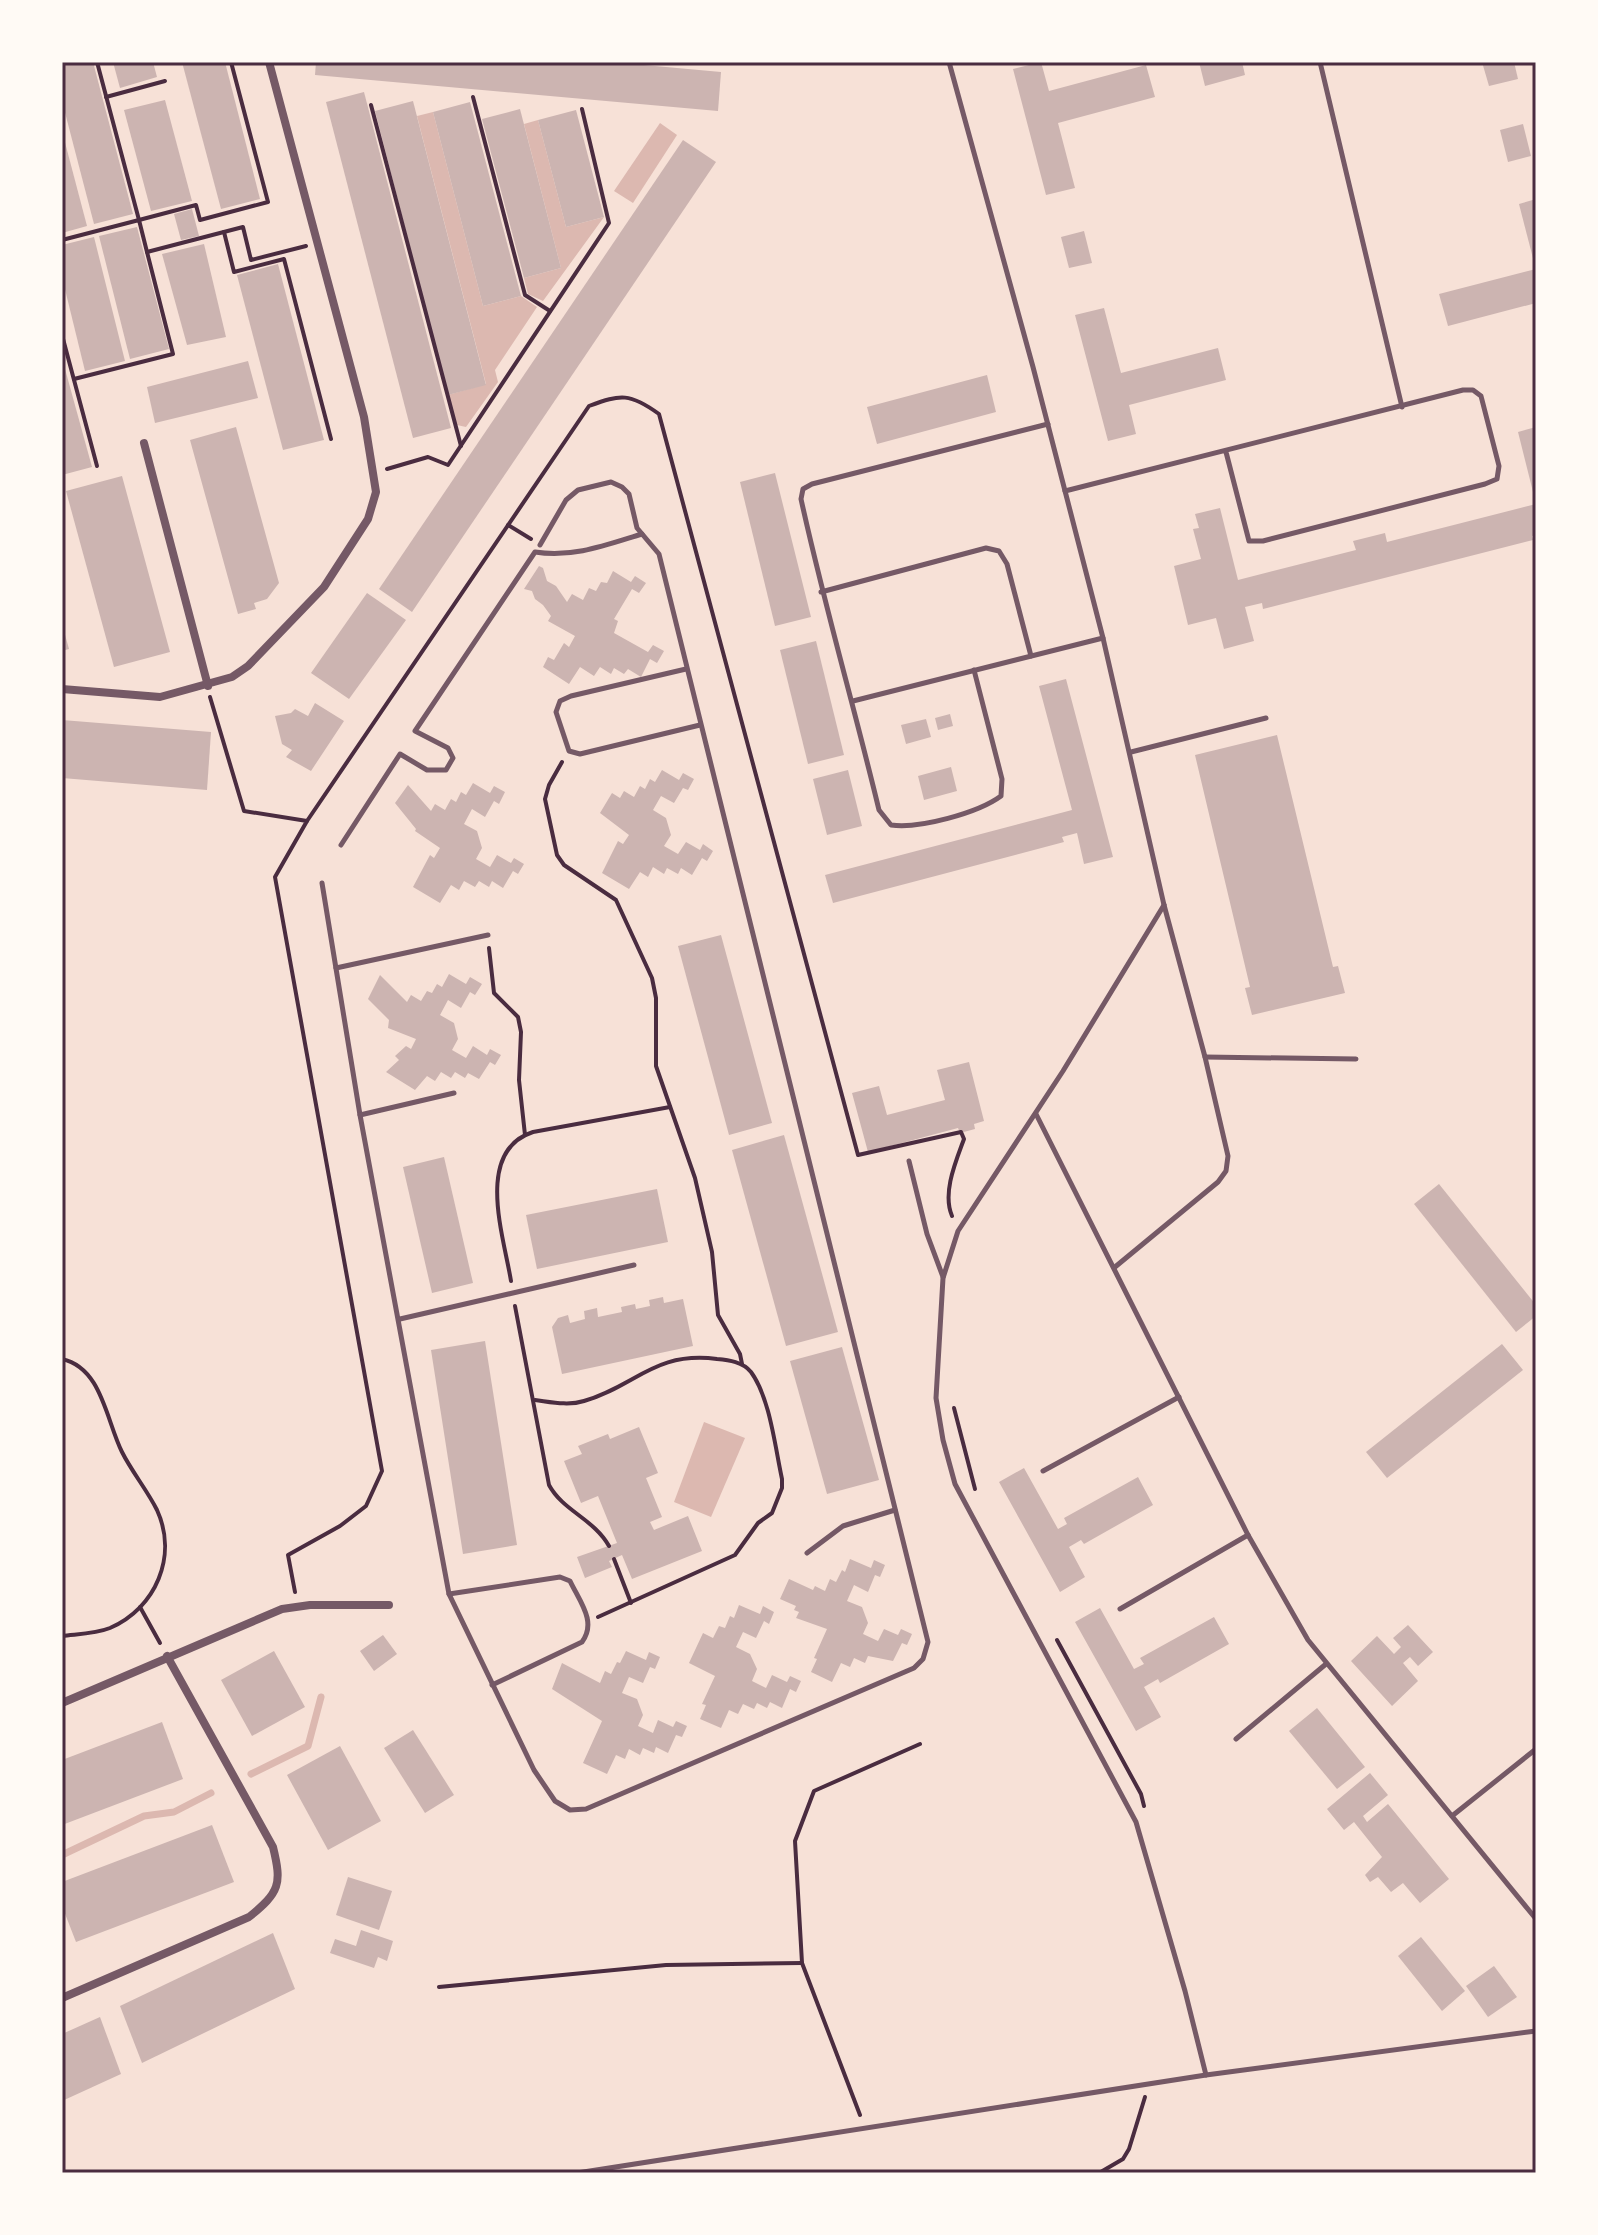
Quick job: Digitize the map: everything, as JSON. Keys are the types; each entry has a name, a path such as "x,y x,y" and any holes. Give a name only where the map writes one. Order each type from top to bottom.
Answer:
{"street":[{"path":"62,689 160,697 232,677 248,666 324,587 368,519 376,492 364,417 269,62"},
{"path":"144,443 208,686"},
{"path":"62,1703 282,1609 389,1605"},
{"path":"62,1998 249,1917 267,1902 280,1876 273,1847 167,1656"}],"lane":[{"path":"949,62 1103,638 1164,905 1228,1156 1226,1171 1218,1182 1115,1267"},
{"path":"1320,62 1402,407"},
{"path":"1065,491 1463,390 1473,390 1481,396 1499,466 1497,479 1485,484 1278,537 1249,541 1226,452"},
{"path":"974,670 1002,779 1001,796 987,806 907,827 891,825 879,810 853,701 821,592 801,499 803,489 812,484 1048,424"},
{"path":"322,883 360,1115 449,1594 534,1770 555,1801 570,1810 586,1809 914,1668 923,1659 928,1642 659,554 635,521 629,494 611,482 578,490 566,500 540,545"},
{"path":"341,845 400,754 427,770 446,770 450,764 453,758 448,748 415,731 535,552 558,556 579,553 642,534"},
{"path":"821,592 986,548 999,551 1007,564 1031,656"},
{"path":"853,701 1103,638"},
{"path":"686,669 571,696 560,701 556,712 569,751 580,754 700,725"},
{"path":"1131,752 1266,718"},
{"path":"1164,905 1036,1113 958,1231 943,1278 936,1398 955,1484 1136,1822 1206,2075"},
{"path":"336,968 488,935"},
{"path":"1205,1057 1356,1059"},
{"path":"360,1115 454,1093"},
{"path":"1036,1113 1248,1535 1292,1613 1326,1664 1536,1919"},
{"path":"909,1161 927,1234 943,1278"},
{"path":"400,1319 634,1265"},
{"path":"1043,1471 1179,1397"},
{"path":"807,1553 843,1526 895,1510"},
{"path":"1120,1609 1248,1535"},
{"path":"449,1594 560,1577 570,1581 588,1621 589,1632 582,1642 492,1685"},
{"path":"1236,1739 1326,1664"},
{"path":"1452,1816 1536,1749"},
{"path":"577,2173 1206,2075 1536,2031"}],"path":[{"path":"74,379 173,354 97,62"},
{"path":"62,240 196,205 200,220 268,202 231,62"},
{"path":"106,97 165,81"},
{"path":"473,97 525,295 550,311"},
{"path":"371,105 461,446"},
{"path":"383,456 387,472 428,457 448,465 609,223 582,109"},
{"path":"147,252 243,227 251,260 310,245 307,237"},
{"path":"224,232 234,272 284,259 331,439"},
{"path":"62,335 97,466"},
{"path":"297,1607 288,1555 340,1526 366,1506 382,1471 275,877 307,821 589,406 616,396 642,401 659,414 858,1155 961,1132 964,1139 951,1179 949,1209 958,1231"},
{"path":"508,525 540,545"},
{"path":"208,686 244,811 307,821"},
{"path":"569,751 549,785 545,799 557,855 564,865 616,900 652,978 656,998 656,1066 660,1084 689,1154 712,1252 718,1315 740,1354 742,1364"},
{"path":"488,935 494,993 518,1017 521,1032 519,1080 525,1135"},
{"path":"535,1400 572,1404 584,1401 614,1389 650,1368 706,1357 742,1364 750,1370 766,1409 782,1479 782,1488 772,1513 758,1523 735,1555 588,1621"},
{"path":"62,1359 76,1363 91,1377 128,1465 156,1509 164,1531 166,1549 155,1591 140,1607 110,1628 62,1636"},
{"path":"614,1559 631,1603"},
{"path":"140,1607 167,1656"},
{"path":"865,2128 802,1963 795,1841 814,1791 920,1744"},
{"path":"439,1987 666,1965 802,1963"},
{"path":"1099,2173 1123,2159 1129,2149 1150,2084"}],"shaded area":[{"path":"433,112 483,306 521,296 537,307 495,370 498,382 466,427 457,425 448,395 486,384 417,116"},
{"path":"538,120 566,227 604,217 543,301 528,294 524,278 561,268 524,124"},
{"path":"660,123 677,135 633,203 614,191"},
{"path":"704,1422 745,1438 711,1517 674,1502"}],"building":[{"path":"62,62 93,62 133,214 94,224 62,101"},
{"path":"113,62 153,62 157,77 120,88"},
{"path":"182,62 225,62 260,199 221,209"},
{"path":"316,62 611,62 721,72 718,111 315,75"},
{"path":"1041,62 1049,91 1146,65 1155,97 1058,123 1075,188 1046,195 1013,69"},
{"path":"1199,62 1242,62 1245,75 1205,86"},
{"path":"1482,62 1514,62 1518,79 1489,86"},
{"path":"364,92 451,428 413,438 326,102"},
{"path":"165,100 192,201 151,211 124,110"},
{"path":"413,101 486,385 448,395 375,111"},
{"path":"470,102 521,296 483,306 433,112"},
{"path":"520,109 561,268 524,278 482,119"},
{"path":"576,110 604,217 566,227 538,120"},
{"path":"1523,124 1531,156 1508,162 1500,130"},
{"path":"62,131 87,226 62,233"},
{"path":"683,140 716,162 412,612 379,589"},
{"path":"1536,199 1536,265 1535,266 1519,204"},
{"path":"192,209 199,236 181,240 174,214"},
{"path":"137,227 169,349 130,359 99,236"},
{"path":"1084,231 1092,263 1069,268 1061,237"},
{"path":"94,237 125,361 85,371 62,277 62,245"},
{"path":"204,244 226,337 187,345 162,254"},
{"path":"278,264 324,440 283,450 237,275"},
{"path":"1536,269 1536,303 1448,326 1439,294"},
{"path":"1104,308 1121,373 1218,348 1226,380 1129,405 1136,434 1108,441 1075,315"},
{"path":"62,358 92,467 62,475"},
{"path":"248,361 258,398 155,423 147,387"},
{"path":"987,375 996,412 877,444 867,407"},
{"path":"236,427 279,583 267,599 254,603 256,609 238,614 190,440"},
{"path":"1536,427 1536,500 1535,500 1518,432"},
{"path":"775,473 811,617 775,626 740,482"},
{"path":"122,476 170,652 114,667 66,491"},
{"path":"1536,504 1536,535 1532,536 1533,540 1263,609 1262,603 1245,607 1254,641 1224,649 1216,618 1188,625 1174,566 1201,559 1193,529 1199,528 1195,514 1220,508 1238,580 1356,550 1353,541 1385,533 1387,542"},
{"path":"539,566 543,568 547,581 556,586 567,602 572,594 583,600 589,588 596,591 601,582 607,583 613,571 631,582 635,576 646,583 639,593 632,589 614,619 618,621 614,633 648,652 653,645 664,651 657,663 650,659 641,677 628,669 624,674 614,668 611,674 600,667 594,676 580,667 569,684 543,667 548,657 554,660 564,643 569,647 575,636 548,621 551,616 543,605 535,599 532,591 524,589"},
{"path":"367,593 406,620 349,699 311,673"},
{"path":"62,624 69,649 62,651"},
{"path":"816,641 844,755 808,764 780,650"},
{"path":"1066,679 1113,857 1084,864 1077,833 1062,837 1064,842 833,903 825,875 1072,810 1039,686"},
{"path":"315,703 344,721 311,771 286,757 292,750 282,744 275,716 291,713 295,709 308,716"},
{"path":"950,714 953,726 938,730 935,718"},
{"path":"926,719 931,737 906,744 901,725"},
{"path":"62,720 211,732 207,790 62,778"},
{"path":"1277,735 1333,967 1338,966 1345,993 1252,1015 1245,988 1250,987 1195,755"},
{"path":"951,767 957,791 924,800 918,776"},
{"path":"662,770 679,780 683,773 694,779 688,790 683,788 674,803 661,796 653,810 666,818 671,835 664,846 678,854 686,842 700,850 703,844 713,851 707,861 702,858 692,875 681,868 678,874 667,868 664,874 653,867 648,877 640,872 629,889 602,873 618,841 623,844 629,835 600,813 612,793 620,798 624,791 634,797 640,786 645,789 650,779 655,782"},
{"path":"848,770 862,826 827,835 813,779"},
{"path":"473,783 490,793 494,786 505,792 499,804 494,801 485,817 472,809 464,824 477,831 482,848 476,859 490,867 497,855 511,863 514,858 524,864 518,874 513,871 503,888 492,881 489,887 479,881 475,887 464,881 459,890 451,885 440,903 413,887 430,855 434,858 440,848 415,831 395,803 408,785 431,811 435,804 445,810 451,799 456,802 461,792 466,795"},
{"path":"721,935 772,1123 729,1135 678,946"},
{"path":"449,974 466,984 470,977 482,984 475,995 470,992 461,1008 448,1000 440,1015 454,1023 458,1039 452,1050 466,1058 473,1046 487,1055 490,1049 501,1055 495,1065 490,1062 479,1079 468,1073 465,1078 455,1072 451,1078 441,1072 435,1081 427,1076 415,1090 386,1072 399,1060 395,1056 406,1046 411,1049 416,1039 388,1028 389,1020 368,999 380,975 407,1002 411,995 421,1001 427,991 432,993 437,984 442,987"},
{"path":"969,1062 984,1121 974,1124 975,1129 960,1133 958,1128 868,1152 852,1093 879,1086 887,1115 945,1100 937,1070"},
{"path":"784,1135 838,1332 786,1346 732,1150"},
{"path":"444,1157 473,1283 432,1293 403,1167"},
{"path":"1439,1184 1536,1305 1536,1316 1516,1332 1414,1204"},
{"path":"657,1189 668,1242 537,1269 526,1215"},
{"path":"663,1297 664,1303 683,1299 693,1346 562,1374 552,1327 558,1318 568,1315 570,1323 585,1319 584,1311 597,1308 598,1317 622,1312 621,1307 635,1304 636,1309 650,1306 649,1300"},
{"path":"485,1341 517,1545 463,1554 431,1350"},
{"path":"1502,1344 1523,1370 1387,1478 1366,1452"},
{"path":"842,1347 879,1480 827,1494 790,1361"},
{"path":"639,1427 658,1473 646,1478 662,1517 650,1522 654,1530 688,1516 702,1551 632,1579 622,1555 609,1561 612,1567 585,1578 577,1557 617,1543 598,1496 581,1503 564,1461 582,1454 578,1446 608,1434 610,1439"},
{"path":"1024,1468 1058,1529 1067,1524 1064,1518 1138,1477 1153,1505 1084,1544 1081,1540 1069,1547 1085,1577 1060,1592 999,1482"},
{"path":"850,1559 871,1568 874,1560 885,1565 880,1577 875,1575 868,1592 854,1585 847,1601 862,1607 868,1623 863,1634 878,1641 884,1629 898,1635 901,1629 912,1634 907,1645 902,1643 893,1661 868,1656 865,1663 854,1658 850,1667 841,1663 832,1682 811,1672 827,1629 796,1618 799,1612 794,1610 796,1606 780,1599 789,1579 813,1590 815,1586 825,1591 830,1579 836,1582 842,1570 845,1572"},
{"path":"739,1605 760,1614 763,1606 774,1612 769,1624 764,1621 756,1638 743,1632 736,1647 750,1654 757,1669 752,1681 766,1688 772,1675 787,1682 790,1676 801,1681 796,1692 790,1689 782,1708 770,1702 767,1708 757,1703 754,1709 743,1704 738,1714 729,1710 721,1728 700,1719 706,1705 702,1704 715,1676 689,1663 703,1633 713,1638 719,1626 725,1628 730,1616 734,1618"},
{"path":"1100,1608 1134,1669 1144,1664 1140,1658 1214,1617 1229,1644 1160,1683 1158,1679 1144,1687 1161,1717 1136,1731 1075,1622"},
{"path":"1408,1625 1433,1652 1418,1666 1410,1657 1403,1663 1418,1681 1392,1706 1351,1661 1377,1636 1394,1654 1401,1647 1393,1638"},
{"path":"383,1635 397,1654 374,1671 360,1651"},
{"path":"274,1651 305,1707 252,1736 221,1680"},
{"path":"626,1651 646,1660 649,1652 660,1657 655,1669 650,1667 643,1683 629,1677 622,1693 637,1699 643,1715 638,1726 653,1733 658,1720 673,1727 676,1721 687,1726 682,1737 676,1735 668,1753 656,1747 654,1753 643,1748 640,1755 629,1749 625,1759 616,1755 607,1774 583,1763 602,1721 552,1689 562,1663 600,1683 605,1671 611,1674"},
{"path":"1317,1708 1365,1767 1337,1789 1289,1731"},
{"path":"162,1722 183,1779 62,1825 62,1760"},
{"path":"413,1730 454,1795 425,1813 384,1748"},
{"path":"340,1746 381,1821 328,1850 287,1775"},
{"path":"1370,1773 1388,1795 1363,1816 1367,1822 1388,1804 1449,1879 1420,1903 1403,1883 1391,1892 1378,1877 1370,1882 1365,1875 1382,1857 1354,1822 1344,1830 1327,1809"},
{"path":"212,1825 234,1882 76,1942 62,1906 62,1882"},
{"path":"348,1877 392,1891 379,1930 336,1915"},
{"path":"361,1930 393,1941 387,1961 378,1957 374,1968 330,1953 335,1939 356,1946"},
{"path":"273,1933 295,1989 142,2063 120,2006"},
{"path":"1421,1937 1465,1991 1442,2011 1398,1956"},
{"path":"1494,1966 1517,1997 1488,2017 1466,1986"},
{"path":"100,2017 121,2074 62,2101 62,2034"}],"waterway":[{"path":"251,1774 308,1746 321,1697"},
{"path":"62,1855 144,1816 174,1812 211,1793"}]}
